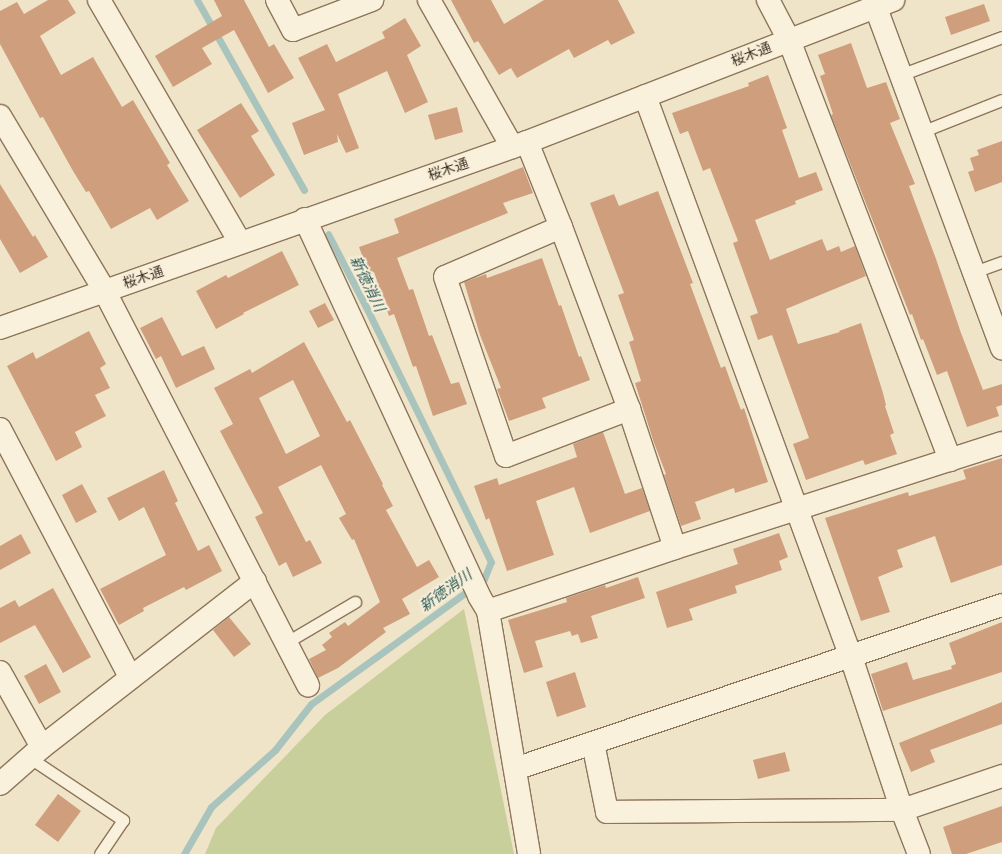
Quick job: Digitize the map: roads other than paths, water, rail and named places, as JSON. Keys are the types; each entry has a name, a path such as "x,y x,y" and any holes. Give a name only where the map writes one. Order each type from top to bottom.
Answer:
{"street":[{"path":"99,0 240,242"},
{"path":"277,0 293,30 372,0"},
{"path":"429,0 520,144 561,227 629,409 675,548"},
{"path":"768,0 789,40 950,460"},
{"path":"884,4 900,75 974,272 998,323 1002,348"},
{"name":"桜木通","path":"0,328 520,144 884,4"},
{"path":"645,96 851,657 902,810 919,854"},
{"path":"0,116 104,290 308,685"},
{"path":"305,219 483,603 515,769 529,854"},
{"path":"561,227 445,277 506,456 629,409"},
{"path":"0,429 131,678"},
{"path":"483,603 675,548 1002,443"},
{"path":"0,784 36,753 255,581"},
{"path":"515,769 1002,606"},
{"path":"0,672 36,753"},
{"path":"593,743 607,812 902,810 1002,776"}],"lane":[{"path":"900,75 1002,37"},
{"path":"921,132 1002,100"},
{"path":"974,272 1002,262"},
{"path":"286,642 355,602"},
{"path":"36,753 123,820 100,854"}],"waterway":[{"name":"新徳消川","path":"197,0 304,190"},
{"name":"新徳消川","path":"184,854 211,807 275,750 311,704 484,579 491,562 366,307 328,234"}]}
